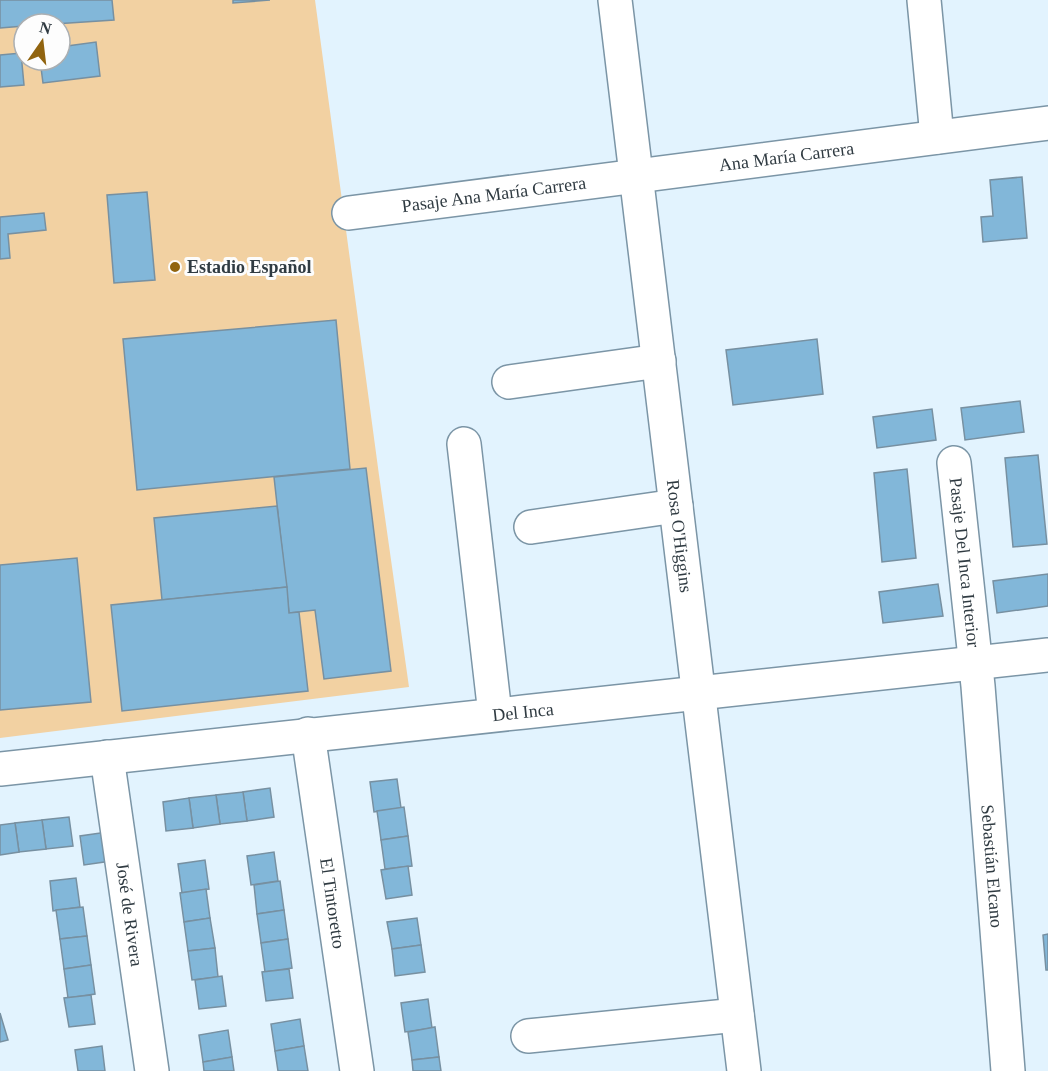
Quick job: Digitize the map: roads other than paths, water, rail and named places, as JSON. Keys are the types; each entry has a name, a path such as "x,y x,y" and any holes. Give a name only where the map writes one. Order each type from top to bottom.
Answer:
{"street":[{"name":"Rosa O'Higgins","path":"615,0 744,1071"},
{"path":"924,0 937,137"},
{"name":"Ana María Carrera","path":"636,175 1048,123"},
{"name":"Pasaje Ana María Carrera","path":"349,213 636,175"},
{"path":"510,382 658,361"},
{"path":"464,444 495,714"},
{"name":"Pasaje Del Inca Interior","path":"954,463 975,663"},
{"path":"531,527 676,506"},
{"name":"Del Inca","path":"0,769 1048,655"},
{"name":"Sebastián Elcano","path":"975,663 1008,1071"},
{"name":"El Tintoretto","path":"308,734 357,1071"},
{"name":"José de Rivera","path":"107,757 152,1071"},
{"path":"528,1036 737,1015"}],"place":[{"name":"Estadio Español","path":"175,267"}]}
